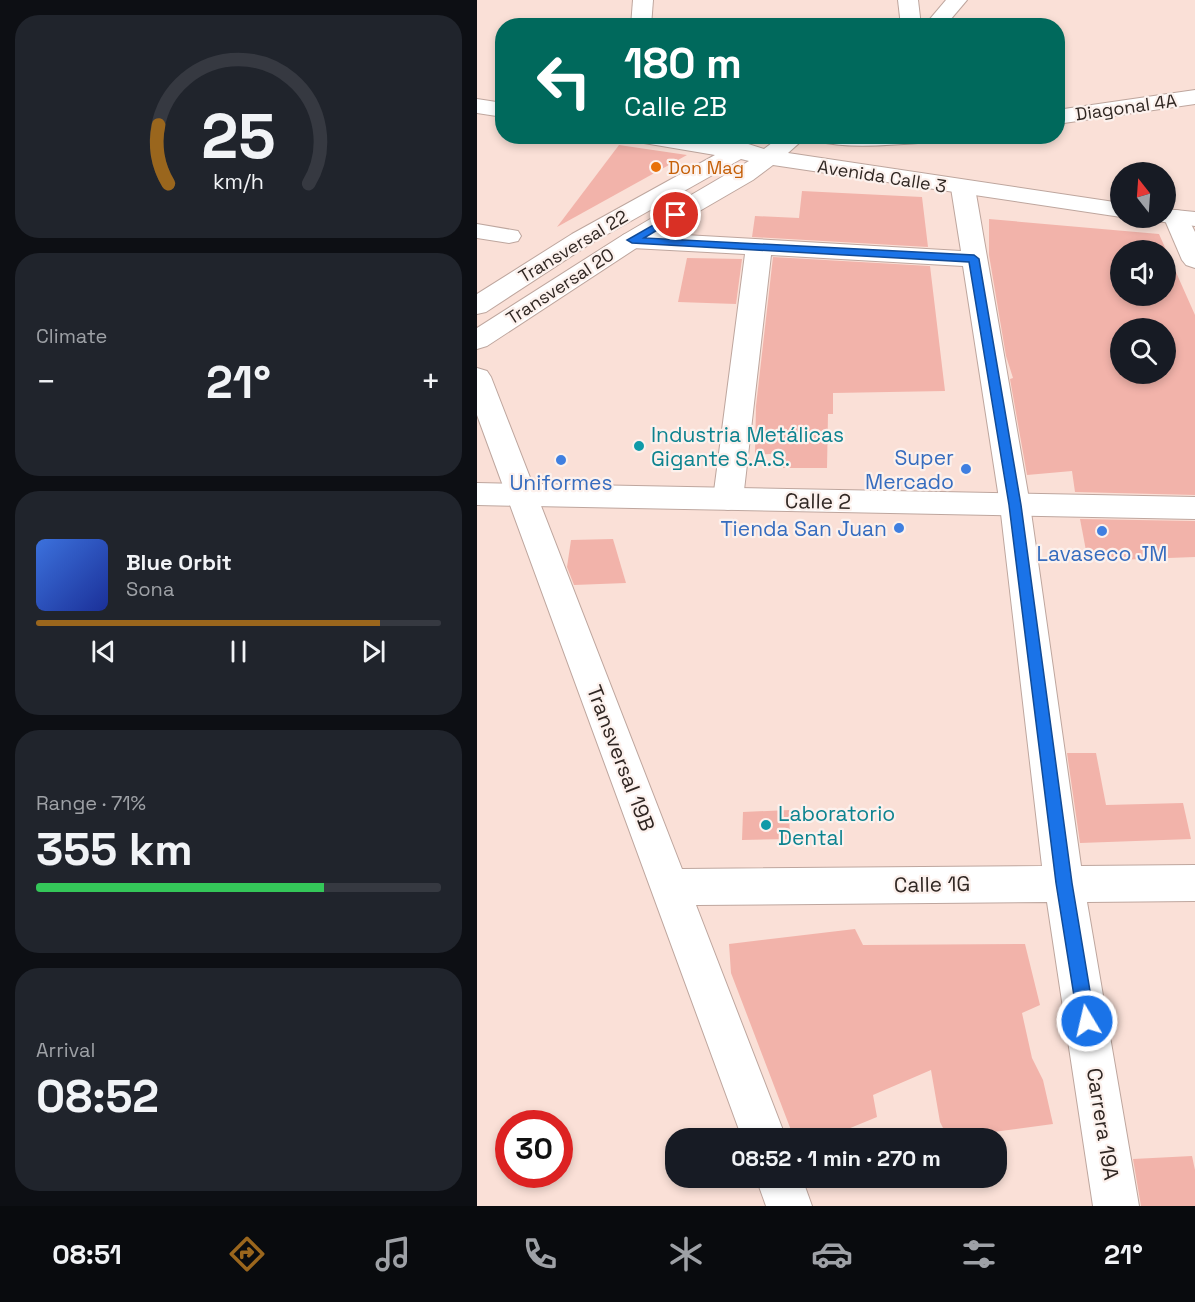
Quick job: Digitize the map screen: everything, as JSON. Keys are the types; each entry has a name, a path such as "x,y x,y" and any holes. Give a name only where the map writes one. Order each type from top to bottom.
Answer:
{"street":[{"path":"642,18 643,0"},
{"path":"907,0 910,18"},
{"path":"941,18 957,0"},
{"name":"Diagonal 4A","path":"1065,116 1195,98"},
{"name":"Avenida Calle 3","path":"687,144 735,153 767,148 963,188 1110,208"},
{"name":"Transversal 20","path":"477,340 632,240 767,148"},
{"name":"Transversal 22","path":"477,306 581,239 735,153"},
{"name":"Carrera 19A","path":"963,188 1015,505 1064,883 1116,1206"},
{"path":"1179,218 1195,260"},
{"path":"477,231 509,236"},
{"path":"632,240 974,259"},
{"path":"728,499 759,247"},
{"name":"Transversal 19B","path":"477,378 760,1128"},
{"name":"Calle 2","path":"477,494 1195,508"},
{"name":"Calle 1G","path":"669,887 1195,884"},
{"path":"783,1188 789,1206"}],"building":[{"path":"619,145 687,155 557,227"},
{"path":"802,191 922,197 928,247 752,237 755,216 799,218"},
{"path":"989,219 1159,234 1162,240 1110,240 1110,306 1176,306 1176,272 1195,315 1195,495 1075,492 1072,471 1027,475 1010,379 1013,378 1006,356 989,255"},
{"path":"773,257 930,266 945,391 833,393 833,414 828,414 827,468 783,468 784,453 755,455 756,406"},
{"path":"687,258 742,259 736,304 678,302"},
{"path":"1080,519 1195,521 1195,557 1088,561"},
{"path":"613,539 626,583 574,585 567,567 571,540"},
{"path":"1067,753 1096,753 1106,805 1183,803 1191,839 1080,843"},
{"name":"Laboratorio Dental","path":"789,810 790,839 742,840 743,812"},
{"path":"855,929 863,945 1025,944 1040,1005 1022,1013 1032,1058 1043,1080 1053,1124 1007,1130 1007,1128 943,1128 931,1070 873,1095 877,1117 850,1128 790,1128 731,973 729,944"},
{"path":"1192,1156 1195,1170 1195,1206 1141,1206 1133,1159"}],"place":[{"name":"Don Mag","path":"656,167"},
{"name":"Industria Metálicas Gigante S.A.S.","path":"639,446"},
{"name":"Uniformes","path":"561,460"},
{"name":"Super Mercado","path":"966,469"},
{"name":"Tienda San Juan","path":"899,528"},
{"name":"Lavaseco JM","path":"1102,531"},
{"name":"Laboratorio Dental","path":"766,825"}],"route":[{"path":"676,215 632,240 974,259 1015,505 1064,883 1087,1021"}]}
